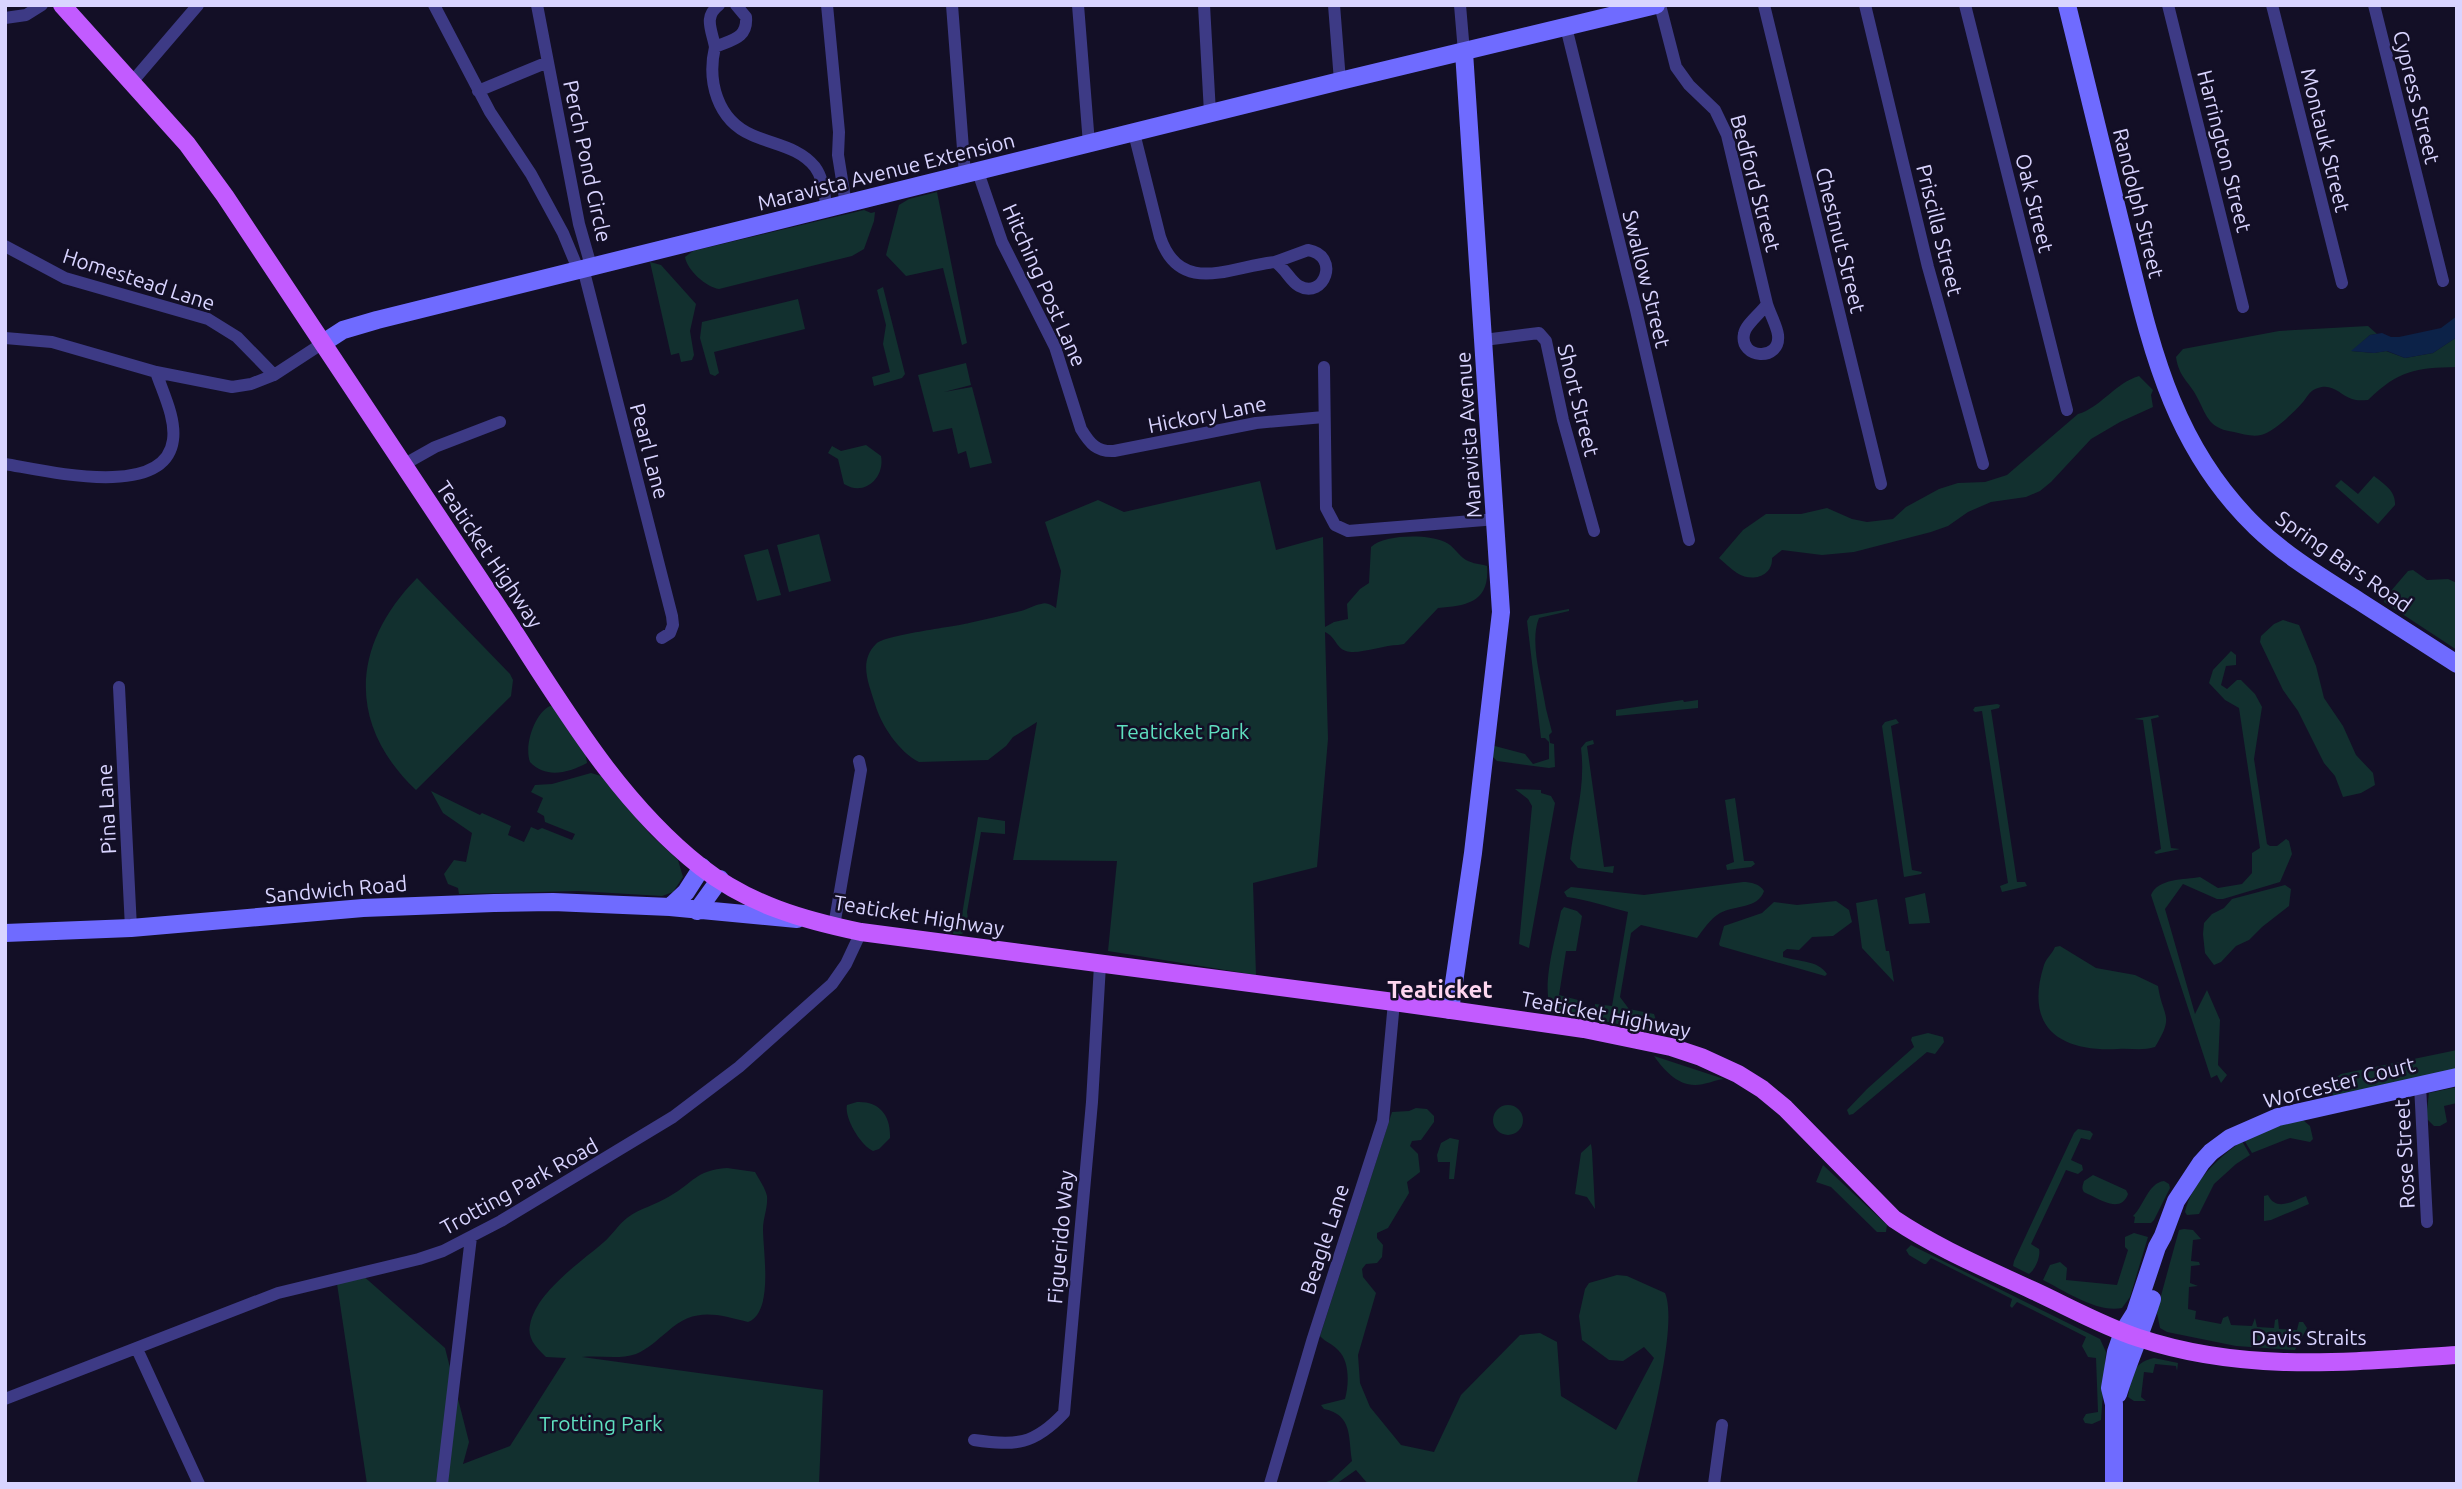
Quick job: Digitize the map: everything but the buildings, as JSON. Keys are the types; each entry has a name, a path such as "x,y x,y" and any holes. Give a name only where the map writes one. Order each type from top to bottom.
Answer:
{"main road":[{"name":"Teaticket Highway","path":"62,5 187,144 220,188 615,779 666,836 720,879 772,908 811,921 860,932 1450,1010 1646,1041 1693,1054 1738,1074 1762,1089 1785,1108 1894,1219 1951,1252 2131,1335"},
{"path":"1464,52 1566,27 1605,11 1658,5"},
{"name":"Randolph Street","path":"2067,5 2153,351 2174,410"},
{"name":"Maravista Avenue Extension","path":"323,343 342,330 356,325 1464,52"},
{"name":"Maravista Avenue","path":"1450,1010 1473,853 1499,640 1501,593 1464,52"},
{"name":"Spring Bars Road","path":"2174,410 2220,485 2263,533 2307,568 2457,664"},
{"path":"670,907 686,892 702,867"},
{"path":"696,911 720,879"},
{"name":"Sandwich Road","path":"5,933 131,928 417,905 553,902 670,907 811,921"},
{"name":"Worcester Court","path":"2114,1484 2114,1404 2110,1388 2111,1373 2131,1335 2135,1313 2157,1247 2176,1201 2211,1152 2230,1138 2278,1117 2457,1077"},
{"name":"Davis Straits","path":"2131,1335 2217,1357 2280,1364 2457,1355"}],"street":[{"path":"5,18 26,15 42,5"},
{"path":"132,82 198,5"},
{"name":"Perch Pond Circle","path":"434,5 478,91 531,174 584,268"},
{"name":"Perch Pond Circle","path":"537,5 579,224 584,268"},
{"path":"719,5 712,11 708,22 715,47 712,86 725,112 746,132 789,148 809,161 821,179 827,209"},
{"path":"715,47 736,40 745,30 746,18 736,5"},
{"path":"827,5 839,132 838,155 846,205"},
{"name":"Hitching Post Lane","path":"952,5 971,173 1055,347 1081,429 1087,441 1097,450"},
{"path":"1078,5 1089,144"},
{"path":"1204,5 1210,113"},
{"path":"1334,5 1340,81"},
{"path":"1460,5 1464,52"},
{"name":"Bedford Street","path":"1658,5 1676,67 1689,85 1716,110 1727,135 1767,304"},
{"name":"Chestnut Street","path":"1764,5 1881,484"},
{"name":"Priscilla Street","path":"1865,5 1928,267 1983,464"},
{"name":"Oak Street","path":"1965,5 2067,410"},
{"name":"Harrington Street","path":"2168,5 2243,307"},
{"name":"Montauk Street","path":"2272,5 2342,284"},
{"name":"Cypress Street","path":"2374,5 2443,281"},
{"name":"Swallow Street","path":"1566,27 1689,540"},
{"name":"Perch Pond Circle","path":"478,91 548,62"},
{"path":"1134,133 1160,237 1176,263 1195,273 1214,275 1275,262"},
{"name":"Homestead Lane","path":"5,246 65,278 208,319 237,337 274,375"},
{"name":"Pearl Lane","path":"584,268 672,615 670,633 662,638"},
{"name":"Short Street","path":"1484,340 1539,333 1546,341 1563,420 1594,531"},
{"path":"5,338 52,342 156,372 232,387 251,384 274,375 323,343"},
{"path":"1324,367 1326,508 1330,519 1348,530 1497,519"},
{"path":"5,464 85,477 126,476 156,466 168,455 173,439 171,418 156,372"},
{"name":"Hickory Lane","path":"1097,450 1114,452 1256,423 1324,417"},
{"path":"403,465 435,447 500,422"},
{"name":"Pina Lane","path":"119,687 131,928"},
{"path":"834,926 861,770 859,761"},
{"name":"Trotting Park Road","path":"5,1399 278,1293 419,1259 471,1237 551,1193 673,1117 739,1067 832,984 846,964 860,932"},
{"name":"Figuerido Way","path":"974,1440 1014,1444 1030,1440 1047,1430 1064,1413 1092,1102 1100,965"},
{"name":"Beagle Lane","path":"1270,1484 1312,1338 1381,1129 1386,1104 1394,1002"},
{"name":"Rose Street","path":"2420,1085 2427,1222"},
{"path":"442,1484 471,1237"},
{"path":"137,1349 199,1484"},
{"path":"1714,1484 1722,1425"}],"green space":[{"path":"937,192 967,343 962,345 943,268 906,276 886,255 899,205 909,199"},
{"path":"864,210 875,212 874,221 864,249 852,256 719,289 698,277 685,257 693,251"},
{"path":"650,262 661,265 696,304 690,331 694,355 692,360 681,362 679,353 671,355"},
{"path":"883,287 905,374 902,378 874,386 872,377 890,372 883,344 886,325 877,290"},
{"path":"798,299 805,329 714,352 719,373 715,376 710,374 700,338 702,322"},
{"path":"2368,326 2377,334 2370,335 2352,351 2386,351 2405,358 2433,353 2457,337 2457,367 2430,368 2408,373 2389,382 2368,400 2352,399 2328,387 2318,388 2278,426 2254,436 2227,431 2212,423 2183,376 2176,357 2183,349 2279,331"},
{"path":"966,363 971,385 944,392 972,387 992,463 970,468 966,451 958,454 952,428 933,432 918,375"},
{"path":"2139,376 2153,390 2153,407 2091,439 2040,491 2026,497 1991,502 1968,512 1948,526 1931,532 1854,552 1822,555 1782,550 1772,558 1769,569 1760,576 1743,576 1719,558 1743,530 1766,514 1801,514 1827,508 1852,519 1867,522 1893,519 1906,507 1939,489 1958,483 1985,482 2007,475 2078,414 2093,407 2130,379"},
{"path":"866,445 881,456 877,478 859,488 844,484 838,459 828,453 832,446 841,451"},
{"path":"2374,476 2389,488 2395,500 2395,505 2378,524 2335,486 2341,480 2358,494"},
{"name":"Teaticket Park","path":"1260,481 1276,550 1323,537 1325,627 1348,619 1347,604 1369,583 1371,547 1386,540 1418,537 1438,539 1451,546 1466,560 1487,566 1487,578 1485,587 1474,600 1458,606 1438,608 1404,644 1351,652 1343,650 1325,632 1328,739 1317,867 1253,883 1256,975 1108,951 1117,861 1013,860 1037,722 1013,737 988,760 919,762 898,745 882,721 870,689 866,666 867,658 876,644 892,637 969,623 1043,603 1056,608 1061,571 1045,522 1098,500 1124,512"},
{"path":"819,534 831,581 789,592 777,545"},
{"path":"768,549 781,595 757,601 744,555"},
{"path":"2413,570 2427,580 2448,579 2457,583 2457,650 2384,602 2408,571"},
{"path":"417,578 513,680 511,696 416,790 393,765 377,738 368,711 366,684 370,657 380,630 395,603"},
{"path":"1569,609 1539,618 1535,639 1537,662 1552,732 1549,735 1550,743 1554,744 1555,767 1497,761 1492,756 1491,745 1525,754 1533,764 1549,759 1549,742 1541,738 1527,621 1530,616"},
{"path":"2283,620 2299,625 2316,666 2324,698 2343,726 2356,755 2373,773 2375,785 2361,793 2343,797 2335,776 2324,763 2298,711 2283,690 2260,642 2261,636"},
{"path":"2231,651 2236,655 2236,665 2226,666 2221,685 2227,689 2237,680 2241,680 2255,694 2262,707 2254,759 2267,844 2277,846 2286,839 2292,854 2280,882 2223,899 2217,899 2183,884 2165,909 2195,1014 2207,990 2220,1020 2218,1065 2227,1075 2221,1083 2217,1075 2211,1078 2151,895 2159,885 2172,881 2200,877 2218,888 2242,884 2252,873 2252,853 2260,848 2239,708 2225,700 2209,683 2213,670"},
{"path":"1698,700 1698,708 1616,716 1616,710"},
{"path":"2000,705 1999,708 1991,710 2017,882 2025,882 2027,886 2002,892 2000,886 2008,883 1982,711 1973,710 1975,707"},
{"path":"550,706 554,707 586,756 587,763 557,773 543,771 530,762 529,739 539,716"},
{"path":"2159,717 2151,719 2171,848 2180,849 2156,854 2154,852 2161,849 2143,720 2134,719"},
{"path":"1896,719 1899,723 1891,726 1912,870 1922,872 1904,877 1882,726 1885,722"},
{"path":"1593,740 1594,744 1587,746 1604,867 1614,866 1613,873 1578,868 1570,859 1581,791 1581,748 1586,742"},
{"path":"591,773 601,776 650,834 678,860 683,877 673,892 662,896 578,891 459,894 458,888 448,884 444,874 454,860 466,862 472,833 443,813 431,791 480,815 482,813 511,826 508,835 524,842 531,827 538,830 542,828 572,840 575,834 545,822 544,816 537,812 543,798 531,792 535,785 552,784"},
{"path":"1515,789 1541,790 1541,793 1551,796 1555,803 1529,948 1519,944 1532,806 1528,799"},
{"path":"1735,798 1744,861 1753,861 1755,864 1727,870 1726,865 1734,862 1725,800"},
{"path":"978,817 1005,821 1005,834 981,832 967,912 969,926 962,934 953,934 954,923 962,915"},
{"path":"1743,882 1760,887 1764,891 1761,897 1751,904 1720,913 1697,938 1641,925 1631,933 1620,997 1629,1009 1654,1014 1656,1020 1650,1031 1599,1020 1595,1004 1612,1006 1628,912 1567,897 1564,892 1571,887 1644,895"},
{"path":"2285,885 2291,889 2289,906 2214,965 2205,953 2204,923 2232,899"},
{"path":"1925,893 1930,923 1909,924 1905,898"},
{"path":"1877,899 1894,982 1862,948 1856,903"},
{"path":"1836,901 1849,910 1852,922 1833,936 1812,937 1799,950 1787,949 1783,952 1783,957 1819,966 1827,974 1825,976 1719,944 1724,926 1762,913 1774,902 1797,905"},
{"path":"1564,907 1577,911 1582,916 1576,951 1566,951 1559,995 1578,1000 1581,1008 1576,1016 1552,1013 1549,1002 1550,962"},
{"path":"2060,946 2096,968 2135,975 2158,986 2166,1022 2155,1047 2097,1049 2079,1046 2052,1032 2043,1020 2039,1005 2039,987 2045,962 2055,947"},
{"path":"1928,1033 1943,1037 1944,1042 1935,1054 1927,1052 1849,1115 1847,1110 1867,1089 1914,1047 1912,1037"},
{"path":"2457,1050 2457,1071 2335,1097 2329,1090 2331,1081 2341,1074"},
{"path":"1654,1056 1724,1079 1699,1085 1688,1084 1677,1080"},
{"path":"2457,1087 2457,1103 2444,1106 2447,1122 2434,1126 2426,1118 2429,1093"},
{"path":"857,1102 872,1104 886,1116 890,1138 879,1149 873,1151 868,1148 851,1124 847,1105"},
{"path":"1508,1105 1519,1109 1523,1120 1519,1131 1508,1135 1497,1131 1493,1120 1497,1109"},
{"path":"1427,1109 1434,1116 1434,1122 1421,1140 1412,1141 1410,1146 1418,1154 1420,1172 1407,1182 1409,1193 1388,1228 1377,1233 1377,1238 1383,1245 1382,1257 1377,1263 1366,1264 1362,1269 1363,1277 1376,1293 1358,1355 1360,1383 1370,1407 1401,1445 1434,1452 1461,1395 1520,1335 1540,1333 1557,1342 1561,1396 1616,1430 1654,1358 1644,1347 1623,1361 1609,1360 1582,1340 1579,1316 1589,1283 1617,1275 1627,1276 1665,1293 1668,1309 1665,1358 1637,1484 1368,1484 1356,1470 1336,1484 1320,1484 1332,1480 1352,1461 1345,1422 1321,1405 1345,1399 1347,1367 1338,1350 1320,1336 1392,1112"},
{"path":"2303,1120 2310,1126 2313,1139 2310,1142 2290,1138 2252,1153 2244,1140 2283,1124"},
{"path":"2078,1129 2093,1134 2090,1140 2081,1138 2071,1160 2082,1165 2083,1170 2078,1174 2066,1170 2031,1244 2039,1249 2039,1252 2037,1263 2029,1274 2013,1266 2014,1261"},
{"path":"1450,1138 1459,1140 1454,1179 1449,1179 1450,1162 1438,1162 1437,1155 1441,1143"},
{"path":"2242,1141 2250,1155 2214,1184 2199,1214 2187,1215 2185,1212 2188,1201 2200,1181 2215,1163"},
{"path":"1591,1144 1595,1209 1587,1197 1575,1194 1581,1153"},
{"path":"1823,1165 1887,1225 1886,1232 1877,1232 1831,1187 1816,1182"},
{"name":"Trotting Park","path":"727,1168 755,1172 767,1196 763,1229 764,1294 756,1316 748,1322 715,1315 696,1316 677,1324 636,1354 622,1357 582,1357 823,1390 819,1484 367,1484 336,1277 361,1274 445,1348 469,1442 463,1464 510,1446 566,1358 546,1357 530,1335 534,1313 550,1290 632,1215 665,1199 701,1174"},
{"path":"2093,1175 2126,1190 2128,1194 2125,1199 2113,1204 2084,1192 2084,1181"},
{"path":"2164,1181 2170,1188 2154,1220 2151,1223 2134,1223 2133,1216 2150,1190"},
{"path":"2268,1195 2275,1203 2280,1204 2306,1196 2309,1204 2264,1221 2264,1196"},
{"path":"2179,1230 2193,1230 2201,1239 2193,1240 2191,1261 2199,1262 2200,1265 2191,1266 2190,1283 2198,1286 2189,1287 2188,1309 2196,1311 2195,1319 2221,1324 2223,1318 2228,1316 2231,1325 2252,1326 2255,1318 2257,1327 2274,1328 2275,1320 2278,1319 2279,1329 2297,1330 2299,1322 2303,1322 2307,1328 2295,1350 2236,1346 2167,1332 2160,1328 2157,1313 2159,1303"},
{"path":"2134,1233 2148,1237 2130,1297 2122,1308 2112,1309 2092,1304 2043,1280 2050,1265 2060,1262 2067,1268 2066,1280 2117,1285 2128,1250 2125,1247 2125,1237"},
{"path":"1911,1245 2100,1339 2106,1352 2101,1420 2092,1424 2085,1423 2083,1419 2086,1414 2098,1412 2096,1358 2088,1357 2082,1346 2086,1337 2017,1302 2012,1308 2012,1299 1931,1258 1924,1264 1909,1255 1906,1250"},
{"path":"2154,1358 2178,1363 2177,1371 2176,1366 2155,1364 2153,1373 2144,1372 2141,1397 2146,1401 2134,1401 2128,1397 2134,1372 2141,1363"}],"water":[{"path":"2457,316 2457,337 2433,353 2405,358 2387,351 2351,351 2370,335 2382,333 2399,337 2441,328"}],"district":[{"name":"Teaticket","path":"1440,989"}]}
